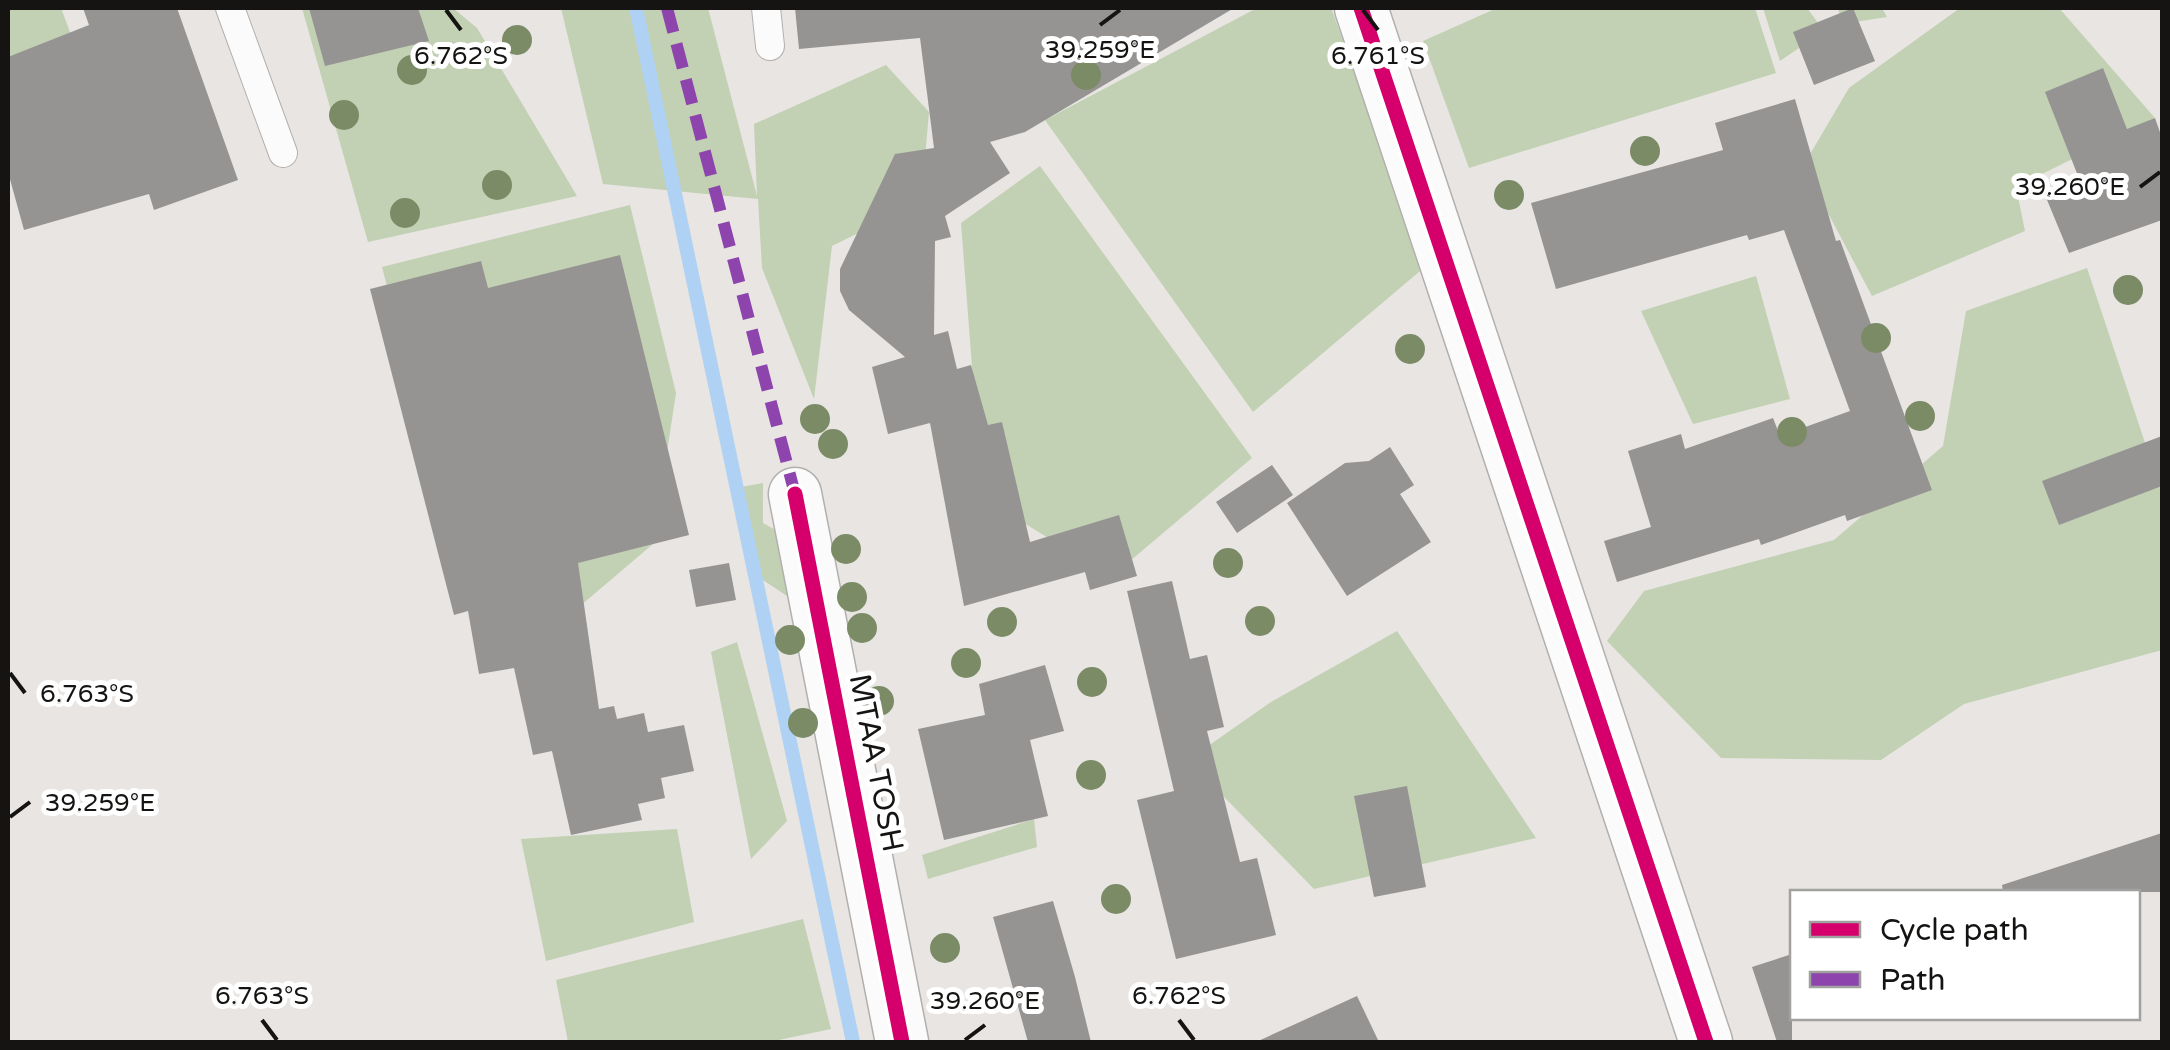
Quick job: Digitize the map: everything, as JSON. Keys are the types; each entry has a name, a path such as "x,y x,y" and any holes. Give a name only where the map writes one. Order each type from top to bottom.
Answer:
{"street":[{"path":"1361,8 1706,1042"},
{"name":"MTAA TOSH","path":"796,494 902,1042"}],"lane":[{"path":"230,8 283,154"},
{"path":"766,8 770,46"}],"green space":[{"path":"8,8 61,8 120,166 8,175"},
{"path":"302,8 453,8 477,28 577,196 368,242"},
{"path":"561,8 708,8 757,196 754,124 886,65 929,112 921,202 832,246 814,399 762,268 758,199 603,184"},
{"path":"1257,8 1331,8 1426,266 1253,412 1045,120"},
{"path":"1497,8 1755,8 1776,73 1469,168 1423,41"},
{"path":"1763,8 1807,8 1824,31 1780,61"},
{"path":"1838,8 1882,8 1887,17 1842,24"},
{"path":"1960,8 2059,8 2155,118 2016,187 2025,231 1872,296 1803,166 1849,88"},
{"path":"1040,166 1252,458 1111,577 982,497 961,223"},
{"path":"630,205 676,393 653,544 573,612 461,571 382,267"},
{"path":"2087,268 2162,494 2162,650 1964,704 1881,760 1721,758 1607,641 1644,591 1834,540 1943,446 1966,311"},
{"path":"1756,276 1790,399 1693,424 1641,311"},
{"path":"763,483 763,523 798,543 787,596 763,580 736,488"},
{"path":"1397,631 1536,838 1314,889 1188,760 1271,702"},
{"path":"737,642 787,821 751,859 711,652"},
{"path":"1034,819 1037,847 928,879 922,855"},
{"path":"677,829 694,922 546,961 521,839"},
{"path":"803,919 831,1029 769,1042 568,1042 556,980"}],"building":[{"path":"83,8 177,8 238,180 154,210 149,194 24,230 8,172 8,57 89,25"},
{"path":"309,8 418,8 429,41 325,66"},
{"path":"795,8 1234,8 1025,132 990,142 1010,173 945,216 951,237 935,241 934,335 948,331 957,369 971,365 988,425 1002,422 1030,542 1119,515 1137,576 1090,590 1085,572 964,606 930,423 888,434 872,367 905,357 849,310 840,291 840,269 895,154 934,148 920,38 799,49"},
{"path":"1853,8 1875,61 1814,85 1793,32"},
{"path":"2103,68 2127,129 2155,118 2162,138 2162,220 2069,253 2045,195 2080,181 2045,92"},
{"path":"1795,99 1836,241 1840,240 1932,490 1847,521 1845,515 1761,545 1759,539 1617,582 1604,541 1651,527 1628,451 1681,434 1685,449 1773,418 1780,436 1850,411 1784,230 1749,240 1747,235 1556,289 1531,203 1723,150 1715,123"},
{"path":"620,255 689,535 578,563 599,709 614,706 617,719 644,713 648,732 684,725 694,771 661,778 665,798 638,804 642,820 571,835 552,751 533,755 514,668 479,674 468,611 454,615 370,289 481,261 488,288"},
{"path":"2162,436 2162,486 2059,525 2042,481"},
{"path":"1390,447 1414,485 1400,494 1431,542 1347,596 1287,503 1345,463 1369,461"},
{"path":"1272,465 1293,495 1237,533 1216,502"},
{"path":"729,563 736,600 696,607 689,570"},
{"path":"1172,581 1190,659 1207,655 1224,727 1207,731 1240,862 1257,858 1276,935 1176,959 1137,800 1174,791 1127,591"},
{"path":"1045,665 1064,731 1030,740 1048,816 944,840 918,729 985,715 979,684"},
{"path":"1407,786 1426,887 1374,897 1354,796"},
{"path":"2162,833 2162,892 2003,890 2002,885"},
{"path":"1053,901 1091,1042 1028,1042 993,917"},
{"path":"1790,955 1792,1042 1777,1042 1752,967"},
{"path":"1357,996 1379,1042 1256,1042"}],"waterway":[{"path":"636,8 853,1042"}],"marked path":[{"path":"667,8 795,494"}],"cycle path":[{"path":"1361,8 1706,1042"},
{"path":"795,494 902,1042"}]}
